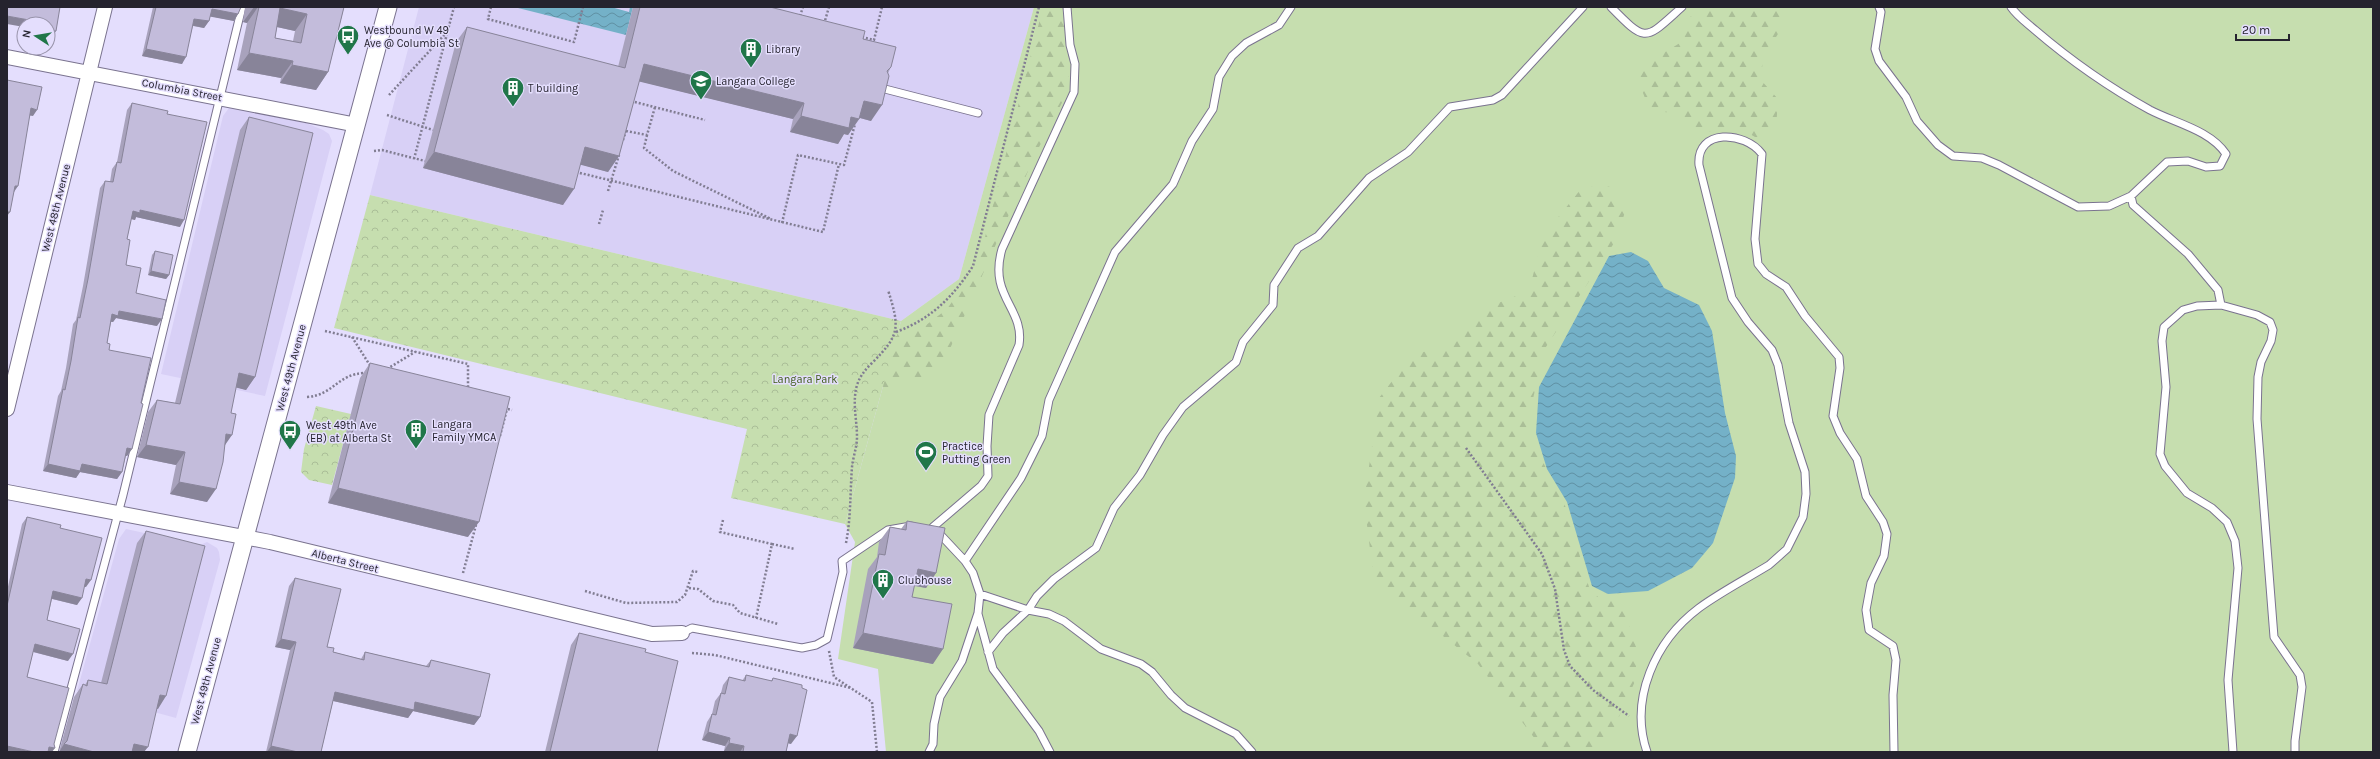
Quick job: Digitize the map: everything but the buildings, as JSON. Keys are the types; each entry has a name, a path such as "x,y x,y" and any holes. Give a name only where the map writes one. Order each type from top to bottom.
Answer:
{"street":[{"name":"West 48th Avenue","path":"7,409 105,7"},
{"name":"West 49th Avenue","path":"187,752 388,7"},
{"name":"Columbia Street","path":"7,57 357,125"},
{"name":"Alberta Street","path":"7,492 270,542 652,634 682,633"}],"lane":[{"path":"54,752 118,514 242,7"},
{"path":"926,527 981,486 988,476 987,446 989,415 1020,337 1018,323 1000,287 998,261 1002,249 1074,92 1076,64 1070,45 1067,7"},
{"path":"965,560 1021,478 1042,436 1049,400 1115,252 1173,184 1192,141 1213,109 1219,77 1232,56 1246,43 1279,25 1292,7"},
{"path":"988,652 1003,633 1028,610 1037,596 1054,579 1096,548 1114,508 1140,476 1163,435 1183,408 1236,362 1243,342 1273,305 1274,284 1298,248 1318,236 1369,178 1408,152 1450,108 1493,100 1502,95 1583,7"},
{"path":"1611,7 1638,33 1647,34 1658,28 1682,7"},
{"path":"1879,7 1881,12 1875,49 1879,61 1906,97 1917,121 1938,145 1953,156 1982,158 1999,165 2078,207 2109,206 2130,196 2167,162 2188,161 2212,167 2220,166 2226,154 2206,136 2151,110 2120,92 2055,47 2011,7"},
{"path":"881,88 978,113"},
{"path":"1646,752 1641,729 1640,703 1644,686 1654,663 1667,642 1699,608 1769,565 1779,557 1798,530 1805,504 1803,462 1789,423 1778,365 1772,350 1748,322 1732,298 1699,165 1700,149 1705,143 1722,137 1732,137 1751,143 1762,154 1755,239 1758,264 1766,274 1786,287 1805,316 1839,357 1840,368 1833,416 1840,433 1858,459 1866,496 1883,522 1887,534 1884,556 1871,583 1866,610 1869,630 1893,646 1896,660 1893,695 1894,752"},
{"path":"2130,196 2134,205 2188,254 2218,290 2222,305"},
{"path":"2233,752 2228,680 2238,568 2235,542 2227,522 2220,514 2187,493 2165,466 2160,454 2166,387 2162,341 2164,327 2183,310 2197,306 2222,305 2265,318 2270,322 2273,330 2260,370 2257,419 2274,637 2300,675 2302,687 2295,752"},
{"path":"682,633 692,628 802,648 816,645 827,639 843,572 842,561 888,530 926,527 943,535 965,560 973,573 980,594 978,613 962,661 940,697 934,724 933,744 929,752"},
{"path":"980,594 1028,610 1049,614 1064,621 1101,649 1141,664 1152,672 1171,696 1185,708 1236,734 1252,752"},
{"path":"978,613 993,669 1039,730 1050,752"}],"path":[{"path":"414,158 454,7"},
{"path":"491,7 488,19 574,42 583,7"},
{"path":"800,20 803,7"},
{"path":"823,27 829,7"},
{"path":"872,46 882,7"},
{"path":"896,332 917,324 956,291 973,266 1039,7"},
{"path":"817,25 830,29"},
{"path":"389,95 448,32"},
{"path":"859,36 874,40"},
{"path":"627,100 705,120"},
{"path":"655,107 644,148 672,171 776,221"},
{"path":"387,115 433,130"},
{"path":"782,223 798,155 844,165 857,117"},
{"path":"620,129 648,135"},
{"path":"622,145 626,131"},
{"path":"374,151 382,150 425,161"},
{"path":"608,191 620,152"},
{"path":"572,171 823,232 839,164"},
{"path":"600,224 603,210"},
{"path":"842,561 850,523 852,466 857,439 855,393 863,372 891,344 896,332 893,305 888,290"},
{"path":"325,330 468,364 468,392"},
{"path":"352,337 372,369"},
{"path":"382,372 415,352"},
{"path":"307,397 318,396 329,392 340,380 354,374 370,374"},
{"path":"501,407 512,410"},
{"path":"499,439 507,409"},
{"path":"1466,448 1542,554 1555,589 1564,650 1570,666 1593,690 1627,714 1641,729"},
{"path":"723,520 720,532 794,549"},
{"path":"463,573 477,521"},
{"path":"756,618 772,544"},
{"path":"585,592 626,603 677,602 685,595 689,588 693,570 698,572"},
{"path":"689,588 698,589 709,599 733,606 740,613 778,624"},
{"path":"827,639 834,677 872,702 877,752"},
{"path":"692,653 715,656 851,688"}],"shaded area":[{"name":"Langara College","path":"419,7 1034,7 959,279 901,321 370,195"},
{"path":"229,108 306,123 329,134 332,141 265,396 161,374 223,116"},
{"path":"126,529 200,545 207,542 217,548 219,552 220,560 176,718 77,691 119,539"}],"green space":[{"path":"1034,7 2373,7 2373,752 886,752 878,669 838,659 855,542 845,524 901,321 959,279"},
{"path":"1043,7 1063,7 1069,59 1069,89 1036,153 949,351 923,382 903,378 891,388 870,385 889,327 902,336 921,329 947,309 978,265"},
{"path":"1708,7 1792,7 1785,23 1764,56 1760,79 1778,99 1776,129 1762,141 1736,126 1702,133 1677,113 1650,111 1638,80 1653,56 1667,51 1683,41 1690,17"},
{"path":"1601,185 1610,187 1625,212 1616,240 1544,350 1526,430 1564,502 1589,587 1598,597 1627,601 1628,621 1636,647 1636,679 1609,739 1597,752 1545,752 1478,664 1374,581 1364,501 1379,398 1413,354 1452,346 1490,306 1529,291 1543,236 1581,189"},
{"name":"Langara Park","path":"370,195 901,321 845,524 731,498 747,429 334,328"},
{"path":"316,406 351,414 332,485 309,480 301,472 304,449"}],"water":[{"path":"514,7 611,7 629,12 630,7 633,7 626,35"},
{"path":"1631,252 1648,261 1664,288 1699,305 1712,331 1725,413 1736,456 1735,478 1713,543 1692,568 1648,591 1608,594 1592,586 1567,502 1547,469 1536,433 1539,387 1609,256"}],"place":[{"name":"Westbound W 49 Ave @ Columbia St","path":"348,56"},
{"name":"Library","path":"751,68"},
{"name":"Langara College","path":"701,100"},
{"name":"T building","path":"513,108"},
{"name":"West 49th Ave (EB) at Alberta St","path":"290,450"},
{"name":"Langara Family YMCA","path":"416,450"},
{"name":"Practice Putting Green","path":"926,472"},
{"name":"Clubhouse","path":"883,600"}]}
